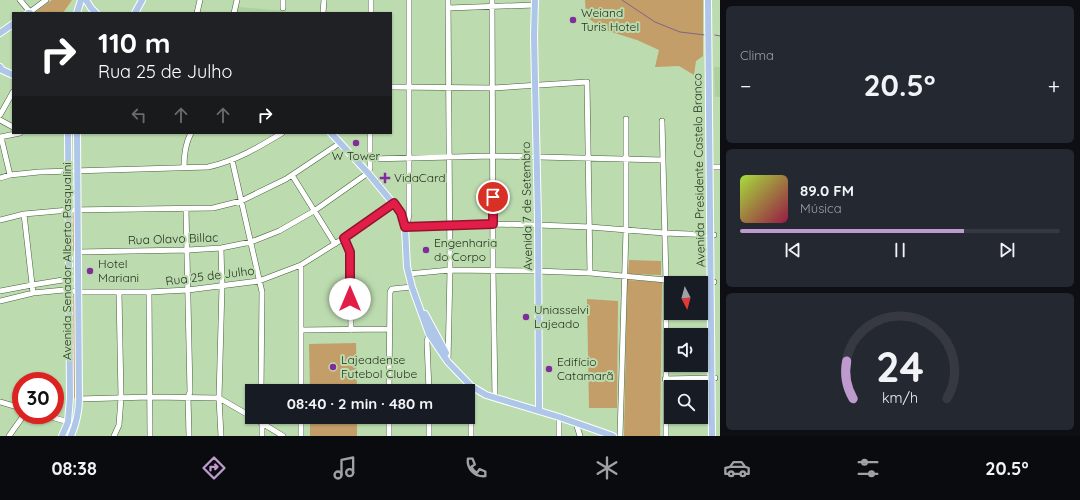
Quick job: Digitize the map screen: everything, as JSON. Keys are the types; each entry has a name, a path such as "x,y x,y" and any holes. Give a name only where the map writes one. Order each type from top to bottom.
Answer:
{"main road":[{"path":"136,12 142,0"},
{"name":"Avenida Presidente Castelo Branco","path":"708,0 711,92"},
{"name":"Avenida Presidente Castelo Branco","path":"711,0 713,282 712,436"},
{"name":"Avenida 7 de Setembro","path":"533,2 537,271 537,411"},
{"path":"81,5 90,8 95,12"},
{"path":"0,33 12,25"},
{"path":"0,67 2,70 12,75"},
{"name":"Avenida Senador Alberto Pasqualini","path":"62,436 68,422 69,410 68,134"},
{"name":"Avenida Senador Alberto Pasqualini","path":"70,436 76,425 79,411 77,134"},
{"path":"332,134 368,173 400,212 405,225 408,274 412,287 433,335 449,360 469,384"},
{"path":"69,260 71,256 78,252"},
{"name":"Avenida Presidente Castelo Branco","path":"713,378 716,436"},
{"path":"475,388 486,395 559,417 613,436"},
{"path":"69,410 73,403 79,399"},
{"path":"68,422 72,426 70,436"}],"street":[{"path":"20,0 28,12"},
{"path":"30,12 46,0"},
{"path":"197,12 200,0"},
{"path":"234,12 237,0"},
{"path":"283,0 283,8"},
{"path":"323,12 324,0"},
{"path":"371,0 371,12"},
{"path":"405,225 408,220 409,209 409,0"},
{"path":"448,0 450,270 449,360"},
{"path":"448,8 492,3 533,2"},
{"path":"492,3 495,398"},
{"path":"392,87 493,88 587,82 590,273"},
{"path":"0,115 12,94"},
{"path":"620,436 626,230 626,119"},
{"path":"0,120 12,129"},
{"path":"662,121 666,276"},
{"path":"10,175 0,137 7,136 12,133"},
{"path":"184,167 186,141 190,134"},
{"path":"0,178 10,175 38,172 208,167 243,156 280,134"},
{"path":"368,173 370,159 370,134"},
{"path":"0,220 24,214 69,210 213,208 241,201 292,176 340,143"},
{"path":"370,159 449,156 535,156 663,160"},
{"path":"232,160 262,292 261,384"},
{"path":"711,167 720,168"},
{"name":"Rua Olavo Billac","path":"78,252 188,250 221,248 251,242 278,231 314,211 368,173"},
{"path":"292,176 336,244"},
{"name":"Rua 25 de Julho","path":"0,301 34,293 69,291 149,292 188,290 259,281 301,265 336,244 394,203"},
{"path":"186,209 190,392 188,397 189,436"},
{"path":"400,212 409,209"},
{"path":"24,214 34,293"},
{"path":"405,225 536,225 712,235"},
{"path":"344,238 350,252 351,330"},
{"path":"221,248 222,286 219,398 221,436"},
{"path":"301,265 301,384"},
{"path":"408,274 450,270 493,270 590,273 664,280"},
{"path":"0,291 69,279"},
{"path":"708,282 713,282"},
{"path":"389,384 390,290 412,287"},
{"path":"114,436 119,425 121,398 120,292"},
{"path":"149,292 150,436"},
{"path":"666,320 666,436"},
{"path":"301,330 389,329"},
{"path":"429,384 428,341 433,335"},
{"path":"665,379 713,378"},
{"path":"79,399 150,397 219,398 245,413"},
{"path":"0,402 12,405"},
{"path":"559,417 559,436"},
{"path":"64,421 68,422"},
{"path":"576,423 580,436"},
{"path":"9,436 18,424"},
{"path":"262,424 262,436"},
{"path":"267,424 283,436"},
{"path":"301,424 301,436"},
{"path":"389,424 390,436"},
{"path":"429,424 429,436"},
{"path":"471,424 471,436"}],"shaded area":[{"path":"52,0 72,0 64,12 35,12"},
{"path":"585,0 703,0 703,56 696,61 694,75 679,66 655,67 659,50 637,40 605,30 586,17"},
{"path":"238,7 285,11 284,12 236,12"},
{"path":"714,67 720,67 720,97 715,97"},
{"path":"72,213 74,213 75,250 72,252"},
{"path":"629,260 661,261 661,275 628,274"},
{"path":"627,280 662,282 660,436 624,436"},
{"path":"73,293 75,293 75,398 73,398"},
{"path":"587,299 618,301 617,408 589,408"},
{"name":"Lajeadense Futebol Clube","path":"356,343 357,384 310,384 309,344"},
{"name":"Lajeadense Futebol Clube","path":"310,424 357,424 357,436 310,436"}],"waterway":[{"path":"622,0 655,22 680,32 705,35"},
{"path":"715,35 720,36"}],"place":[{"name":"Weiand Turis Hotel","path":"573,20"},
{"name":"W Tower","path":"356,143"},
{"name":"VidaCard","path":"385,178"},
{"name":"Engenharia do Corpo","path":"426,250"},
{"name":"Hotel Mariani","path":"90,271"},
{"name":"Uniasselvi Lajeado","path":"526,317"},
{"name":"Lajeadense Futebol Clube","path":"333,367"},
{"name":"Edifício Catamarã","path":"549,369"}],"route":[{"path":"350,299 350,252 344,238 394,203 401,213 405,227 493,224 493,197"}]}
